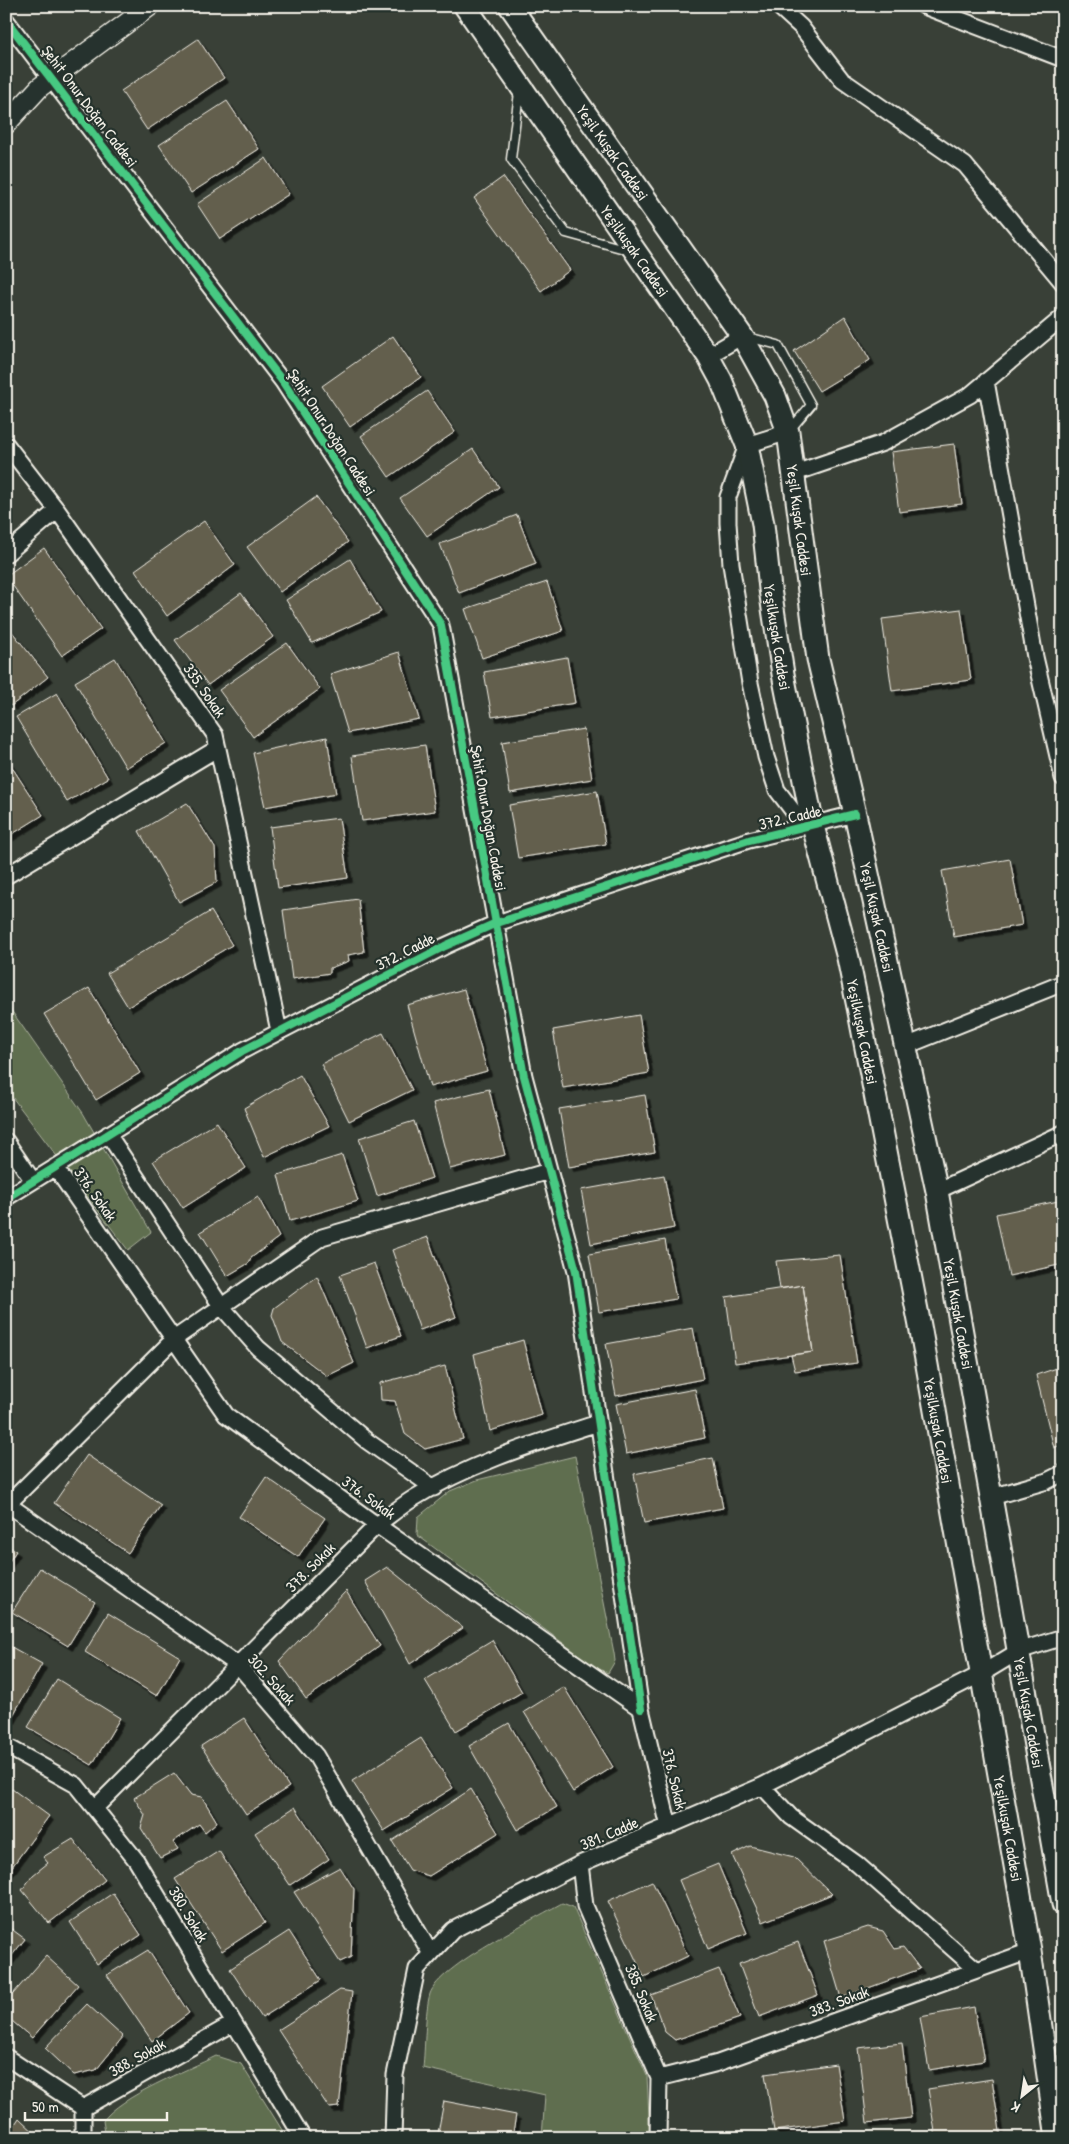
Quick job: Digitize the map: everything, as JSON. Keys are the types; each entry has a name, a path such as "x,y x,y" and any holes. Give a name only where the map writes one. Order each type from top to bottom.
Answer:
{"main road":[{"name":"Yeşilkuşak Caddesi","path":"465,6 708,356 721,380 746,445 763,524 770,589 783,674 813,826 848,958 921,1331 1030,1951 1056,2138"},
{"name":"Yeşil Kuşak Caddesi","path":"511,6 742,336 775,396 788,432 795,473 818,659 855,814 937,1191 1020,1650 1063,1904"}],"street":[{"path":"6,124 40,87 150,6"},
{"path":"778,6 801,27 842,80 965,165 1063,283"},
{"path":"924,6 954,12 1063,59"},
{"name":"Şehit Onur Doğan Caddesi","path":"6,20 283,382 441,625 494,924 524,1076 576,1271 641,1709"},
{"path":"795,473 883,443 970,395 1063,317"},
{"path":"708,356 742,336"},
{"path":"986,381 1035,656 1063,778"},
{"path":"788,432 746,445 728,497 728,523 731,564 750,683 766,757 777,790 793,811 813,826"},
{"name":"335. Sokak","path":"6,444 57,510 216,735 279,1031"},
{"path":"6,554 57,510"},
{"path":"6,876 218,748"},
{"name":"372. Cadde","path":"6,1198 242,1051 445,946 494,924 749,840 813,826 855,814"},
{"path":"906,1046 1063,983"},
{"path":"937,1191 1063,1133"},
{"path":"108,1134 221,1306 258,1348 367,1440 434,1488"},
{"path":"6,1141 33,1181"},
{"name":"376. Sokak","path":"55,1167 226,1415 377,1525 641,1709 669,1827"},
{"path":"7,1504 174,1339 322,1237 549,1172"},
{"name":"378. Sokak","path":"95,1808 377,1525 415,1497 525,1446 598,1423"},
{"path":"992,1497 1047,1481 1063,1473"},
{"name":"302. Sokak","path":"7,1504 238,1665 316,1756 431,1954"},
{"name":"381. Cadde","path":"393,2138 395,2075 417,1969 453,1930 580,1864 762,1786 981,1674 1020,1650 1063,1637"},
{"name":"380. Sokak","path":"8,1752 76,1785 136,1860 302,2138"},
{"path":"762,1786 791,1817 857,1864 977,1970"},
{"name":"385. Sokak","path":"580,1864 585,1906 659,2078 658,2138"},
{"name":"383. Sokak","path":"659,2078 718,2063 1030,1951"},
{"name":"388. Sokak","path":"83,2108 234,2022"},
{"path":"6,2057 83,2108 83,2138"}],"lane":[{"path":"520,85 511,159 566,233 636,253"},
{"path":"742,336 778,345 811,405 788,432"}],"green space":[{"path":"6,1003 83,1113 151,1232 128,1250 6,1089"},
{"path":"575,1456 614,1653 615,1661 608,1673 598,1669 417,1535 418,1517 450,1491 477,1480"},
{"path":"562,1903 573,1907 647,2076 650,2138 542,2138 545,2095 423,2068 428,2001 437,1983 450,1970 468,1957 510,1931"},
{"path":"216,2056 241,2064 287,2138 106,2138 103,2121 124,2102 155,2084"}],"building":[{"path":"198,39 224,78 147,130 121,91"},
{"path":"227,101 259,149 191,193 159,145"},
{"path":"266,158 289,194 220,239 197,204"},
{"path":"503,177 570,270 541,291 474,198"},
{"path":"845,316 870,360 819,391 794,351"},
{"path":"393,336 421,377 350,427 322,386"},
{"path":"427,391 455,432 389,477 361,436"},
{"path":"954,444 962,504 899,512 891,452"},
{"path":"473,449 499,487 427,536 400,498"},
{"path":"316,497 348,542 280,592 247,547"},
{"path":"517,515 536,564 459,593 440,544"},
{"path":"204,521 235,565 167,616 135,570"},
{"path":"44,548 101,629 62,656 6,576"},
{"path":"350,559 381,612 312,643 286,600"},
{"path":"547,582 563,631 482,658 465,609"},
{"path":"241,593 273,637 208,685 175,640"},
{"path":"961,609 971,680 892,691 882,619"},
{"path":"6,624 48,677 11,706 6,700"},
{"path":"287,643 320,689 253,737 219,690"},
{"path":"399,652 419,719 348,733 330,674"},
{"path":"567,657 575,703 492,717 484,672"},
{"path":"115,658 166,743 126,768 75,682"},
{"path":"57,693 108,778 67,802 16,717"},
{"path":"584,729 592,779 510,793 502,742"},
{"path":"327,737 336,794 265,807 253,753"},
{"path":"425,745 435,811 362,821 352,756"},
{"path":"6,758 43,815 6,838"},
{"path":"597,791 606,844 518,858 509,805"},
{"path":"187,803 215,848 217,882 179,902 139,831"},
{"path":"339,818 348,878 278,888 270,827"},
{"path":"1010,859 1022,925 954,937 942,871"},
{"path":"358,899 364,952 348,955 349,961 330,968 330,973 292,979 283,910"},
{"path":"211,911 232,945 128,1007 107,973"},
{"path":"89,988 140,1073 96,1100 44,1014"},
{"path":"464,989 487,1071 430,1087 407,1005"},
{"path":"639,1015 649,1073 563,1088 553,1030"},
{"path":"383,1033 412,1090 349,1121 321,1064"},
{"path":"300,1075 329,1126 264,1157 244,1108"},
{"path":"489,1089 505,1155 450,1169 433,1103"},
{"path":"645,1095 655,1152 569,1167 559,1109"},
{"path":"414,1121 432,1178 377,1196 359,1138"},
{"path":"217,1122 246,1168 183,1208 153,1161"},
{"path":"342,1155 358,1201 290,1221 278,1175"},
{"path":"664,1175 674,1228 591,1244 581,1190"},
{"path":"258,1197 279,1237 251,1258 249,1263 227,1276 200,1232"},
{"path":"1063,1200 1063,1264 1009,1276 996,1214"},
{"path":"428,1237 456,1317 420,1330 392,1250"},
{"path":"665,1240 676,1299 599,1312 589,1254"},
{"path":"840,1255 857,1363 795,1371 791,1355 813,1352 803,1285 780,1289 776,1261"},
{"path":"374,1263 401,1336 367,1348 340,1275"},
{"path":"317,1276 354,1363 327,1376 282,1342 272,1315 274,1308"},
{"path":"803,1285 813,1352 735,1363 726,1297"},
{"path":"693,1328 703,1379 616,1396 606,1344"},
{"path":"523,1340 542,1415 490,1431 474,1354"},
{"path":"445,1366 463,1439 425,1449 405,1434 395,1401 381,1400 380,1383"},
{"path":"1063,1366 1063,1444 1054,1448 1036,1375"},
{"path":"695,1389 705,1438 626,1454 616,1404"},
{"path":"87,1455 161,1505 128,1553 54,1503"},
{"path":"713,1458 723,1508 644,1523 634,1474"},
{"path":"266,1477 325,1518 298,1557 239,1517"},
{"path":"6,1545 16,1551 6,1566"},
{"path":"387,1567 463,1628 410,1664 365,1581"},
{"path":"40,1568 95,1602 68,1646 12,1612"},
{"path":"346,1591 380,1646 306,1699 279,1661"},
{"path":"108,1613 180,1657 157,1696 85,1652"},
{"path":"492,1640 522,1692 456,1731 425,1680"},
{"path":"6,1644 42,1664 11,1719 6,1716"},
{"path":"57,1679 120,1718 92,1765 28,1727"},
{"path":"564,1687 613,1767 573,1792 524,1712"},
{"path":"244,1718 289,1787 246,1814 201,1746"},
{"path":"509,1723 557,1807 517,1830 469,1746"},
{"path":"421,1738 453,1788 384,1831 352,1781"},
{"path":"174,1773 191,1795 202,1797 217,1822 205,1832 199,1824 173,1842 178,1849 160,1858 141,1828 145,1815 134,1798"},
{"path":"12,1789 49,1816 6,1875 6,1797"},
{"path":"471,1789 498,1833 429,1876 410,1870 392,1841"},
{"path":"295,1807 329,1859 290,1885 255,1833"},
{"path":"73,1839 105,1880 49,1923 22,1890 33,1875 48,1863 43,1857"},
{"path":"750,1846 794,1857 832,1894 763,1922 732,1855"},
{"path":"219,1851 265,1923 222,1951 175,1879"},
{"path":"718,1864 747,1933 708,1949 679,1880"},
{"path":"340,1867 354,1889 351,1957 340,1962 294,1892"},
{"path":"652,1881 688,1956 644,1977 608,1901"},
{"path":"113,1893 141,1935 97,1964 70,1922"},
{"path":"6,1925 25,1939 6,1963"},
{"path":"868,1927 883,1931 895,1949 903,1947 920,1969 841,1998 824,1941"},
{"path":"289,1931 321,1980 262,2018 230,1969"},
{"path":"798,1942 818,1995 759,2017 739,1964"},
{"path":"148,1950 189,2013 152,2041 107,1975"},
{"path":"46,1956 78,1985 32,2038 6,2016 6,2002"},
{"path":"719,1969 740,2018 675,2040 665,2032 651,1995"},
{"path":"340,1990 352,1992 339,2107 329,2108 278,2030"},
{"path":"87,2004 123,2037 96,2070 74,2075 45,2048"},
{"path":"974,2007 984,2061 929,2070 920,2017"},
{"path":"902,2043 911,2118 867,2123 858,2048"},
{"path":"836,2064 845,2121 774,2131 765,2074"},
{"path":"992,2079 1001,2138 936,2138 928,2089"},
{"path":"444,2101 516,2115 512,2138 437,2138"},
{"path":"19,2118 40,2138 6,2138"}],"cycle path":[{"path":"6,20 283,382 441,625 524,1076 576,1271 641,1709"},
{"path":"6,1198 242,1051 445,946 494,924 749,840 855,814"}]}
